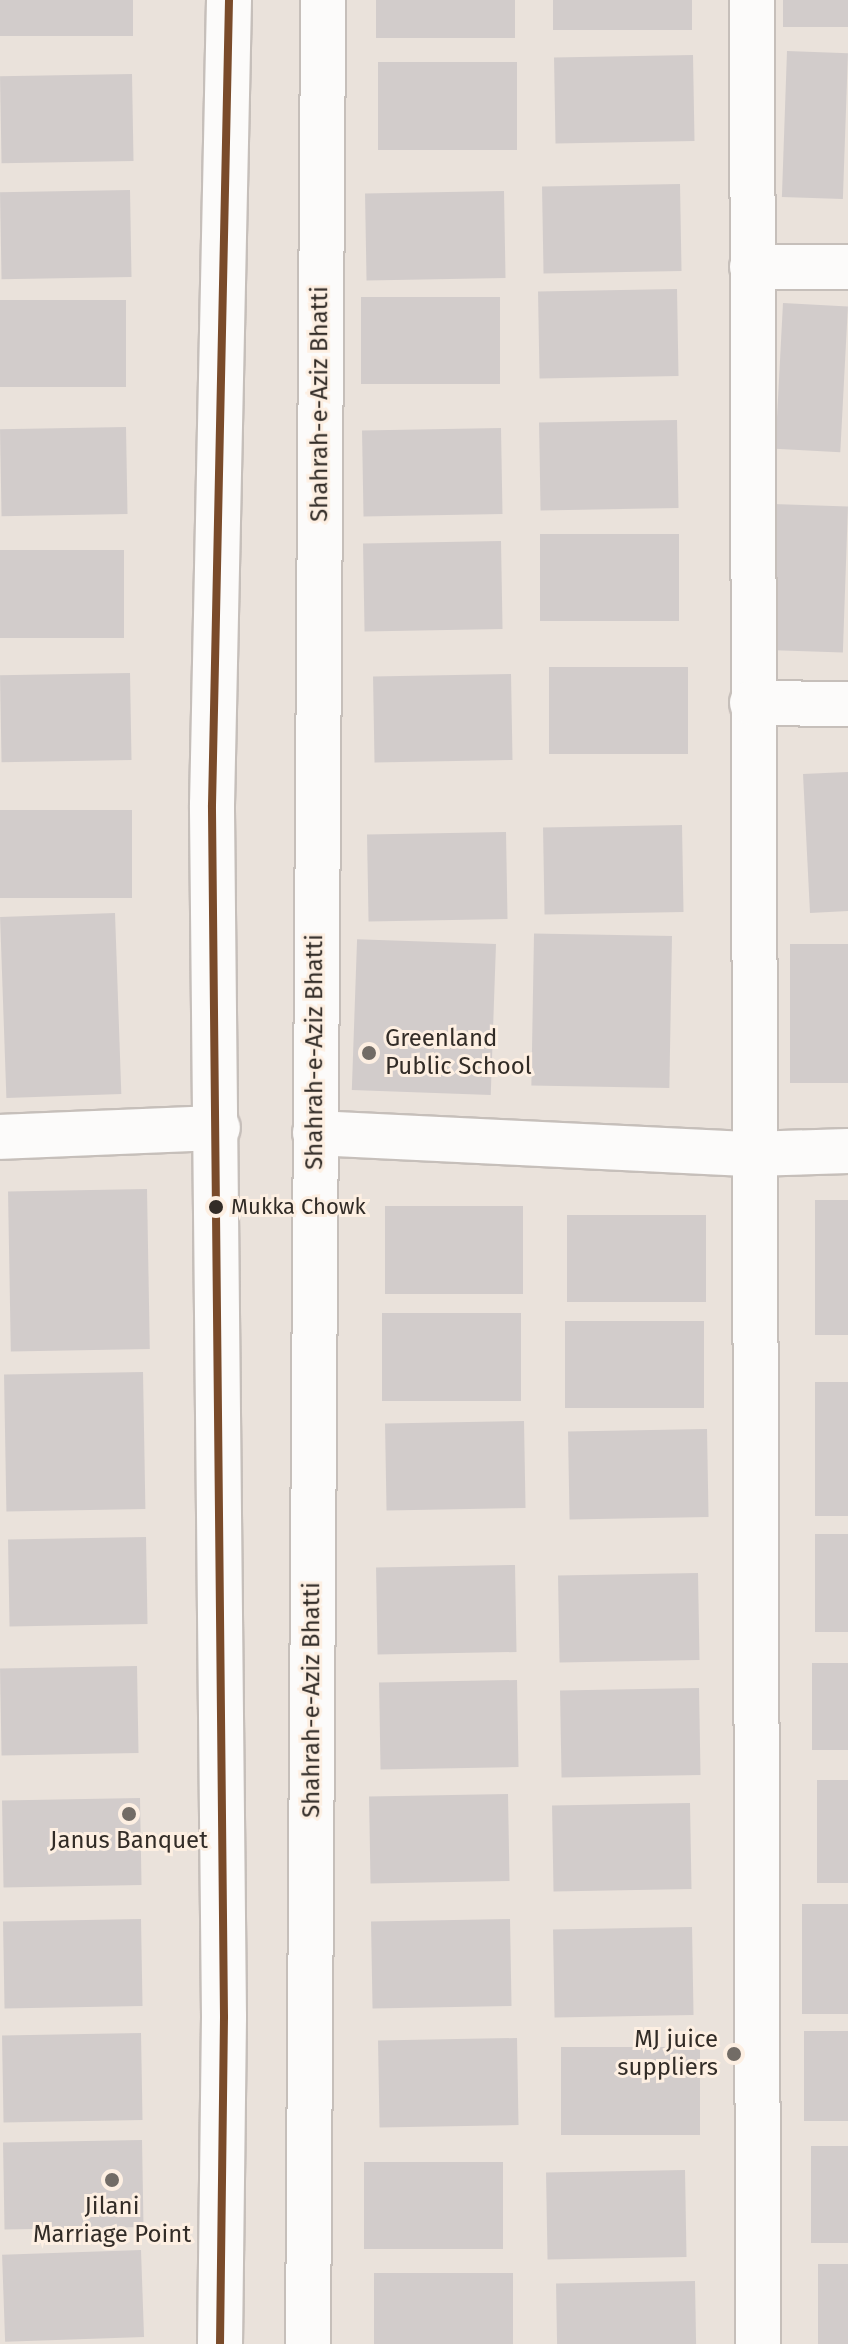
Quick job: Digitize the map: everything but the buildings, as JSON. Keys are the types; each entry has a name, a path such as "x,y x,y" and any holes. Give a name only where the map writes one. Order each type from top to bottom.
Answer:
{"main road":[{"path":"220,2344 224,2001 218,1128 212,805 229,0"},
{"name":"Shahrah-e-Aziz Bhatti","path":"308,2344 323,0"},
{"path":"752,0 751,1154 758,2344"},
{"path":"752,267 848,267"},
{"path":"752,703 848,704"},
{"path":"0,1137 218,1128"},
{"path":"315,1133 751,1154 848,1151"}],"transit line":[{"path":"220,2344 224,2017 212,805 229,0"}],"place":[{"name":"Greenland Public School","path":"369,1053"},
{"name":"Mukka Chowk","path":"216,1207"},
{"name":"Janus Banquet","path":"129,1814"},
{"name":"MJ juice suppliers","path":"734,2054"},
{"name":"Jilani Marriage Point","path":"112,2180"}]}
